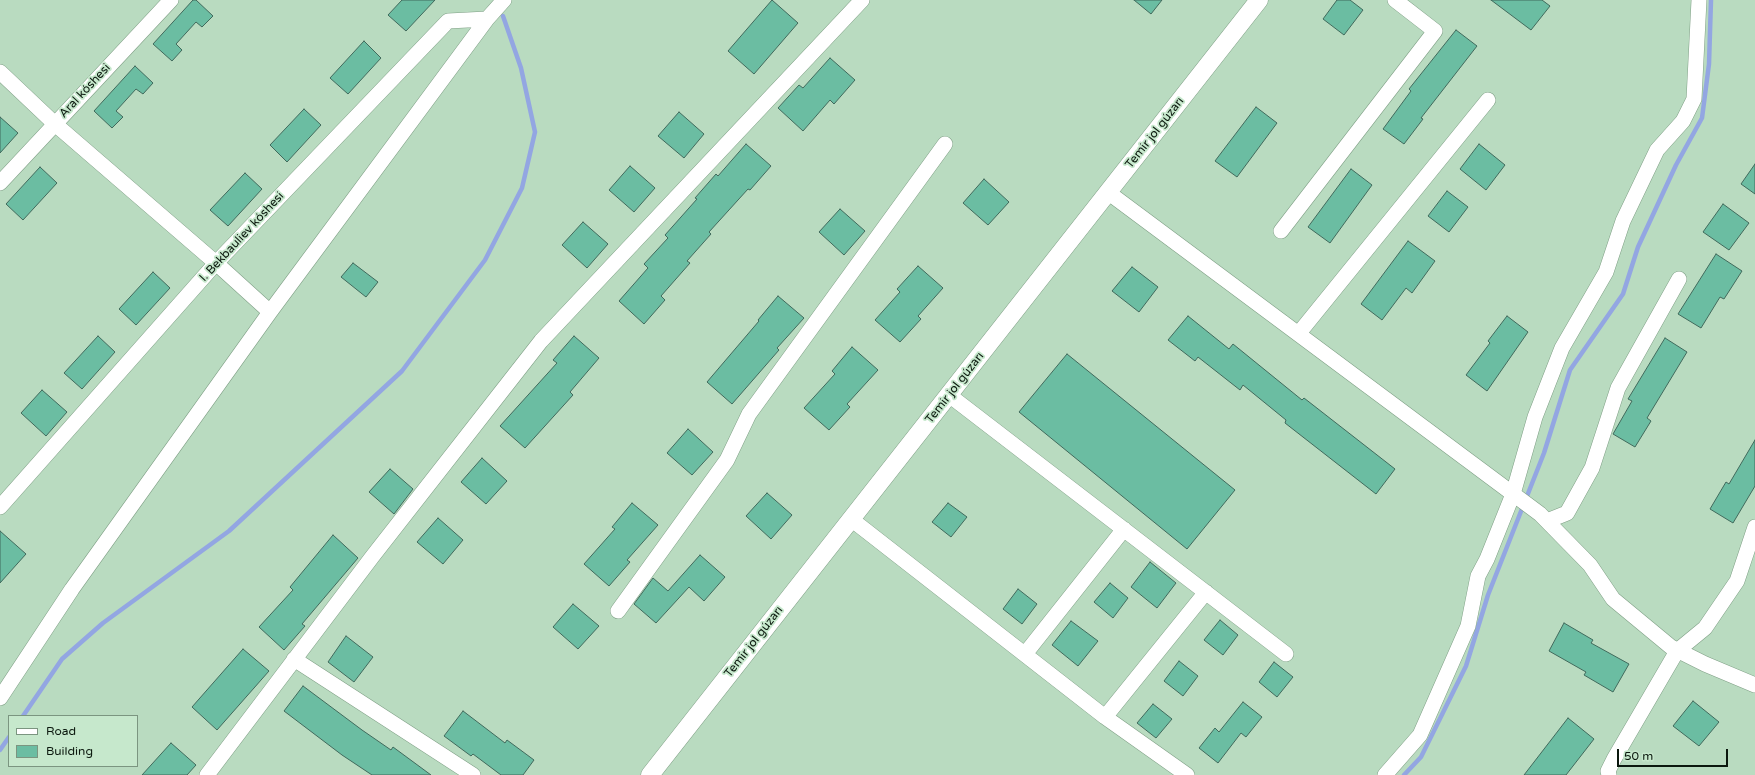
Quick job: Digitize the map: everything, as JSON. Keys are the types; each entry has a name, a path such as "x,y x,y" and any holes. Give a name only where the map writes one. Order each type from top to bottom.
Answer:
{"street":[{"name":"Aral kóshesi","path":"0,183 171,0"},
{"path":"0,698 72,589 270,312 486,19 504,0"},
{"path":"207,775 294,659 541,341 557,326 628,248 862,0"},
{"name":"Temir jol gúzarı","path":"650,775 1109,193 1259,0"},
{"path":"1281,231 1435,31 1395,0"},
{"path":"1385,775 1420,735 1468,626 1478,576 1487,559 1513,494 1535,417 1562,348 1606,272 1623,221 1657,150 1683,121 1694,99 1698,0"},
{"name":"I. Bekbauliev kóshesi","path":"0,507 216,263 448,21 486,19"},
{"path":"0,72 55,124 216,263 270,312"},
{"path":"1299,333 1488,100"},
{"path":"618,611 727,460 749,414 945,144"},
{"path":"1109,193 1299,333 1544,518 1590,565 1613,599 1677,651 1755,685"},
{"path":"1544,518 1567,513 1571,507 1592,468 1618,388 1679,279"},
{"path":"949,395 1286,654"},
{"path":"851,519 1105,717 1187,775"},
{"path":"1607,774 1677,651 1705,628 1737,581 1755,527"},
{"path":"1025,654 1124,529"},
{"path":"1105,717 1206,592"},
{"path":"294,659 473,775"}],"building":[{"path":"193,0 196,0 213,16 202,27 196,22 176,44 182,50 172,61 153,44"},
{"path":"402,0 435,0 406,31 388,15"},
{"path":"772,0 798,23 754,74 728,51"},
{"path":"1134,0 1162,0 1151,14"},
{"path":"1337,0 1350,0 1363,10 1344,35 1323,19"},
{"path":"1491,0 1542,0 1550,6 1531,30"},
{"path":"1456,30 1477,46 1421,118 1423,119 1404,144 1383,129 1411,91 1409,89"},
{"path":"364,41 381,58 348,94 330,78"},
{"path":"830,58 855,80 834,104 830,100 803,131 778,108 799,85 803,88"},
{"path":"135,66 153,83 143,94 136,89 116,111 123,117 112,128 94,111"},
{"path":"1256,107 1277,123 1237,177 1215,161"},
{"path":"304,109 321,125 287,162 270,145"},
{"path":"679,112 704,134 684,158 658,136"},
{"path":"0,117 18,133 0,153"},
{"path":"746,144 771,166 709,232 711,234 687,261 690,263 661,296 665,300 644,324 619,301 648,268 644,264 668,238 665,235 697,199 695,198 716,174 718,176"},
{"path":"1479,144 1505,165 1486,190 1460,169"},
{"path":"1755,164 1755,194 1741,184"},
{"path":"630,166 655,188 634,212 609,190"},
{"path":"40,167 57,183 23,220 6,204"},
{"path":"1351,169 1372,185 1330,243 1308,227"},
{"path":"245,173 262,189 228,226 210,210"},
{"path":"984,179 1009,202 988,225 963,203"},
{"path":"1447,191 1468,207 1449,232 1428,216"},
{"path":"1723,204 1749,223 1729,250 1703,232"},
{"path":"840,209 865,231 844,255 819,232"},
{"path":"583,222 608,244 587,268 562,245"},
{"path":"1408,241 1435,261 1412,293 1406,288 1382,320 1361,304"},
{"path":"1716,254 1742,271 1724,299 1720,297 1701,328 1678,314"},
{"path":"353,263 378,282 366,297 341,277"},
{"path":"918,266 943,288 918,316 921,319 900,342 875,320 900,292 897,289"},
{"path":"1132,267 1158,287 1139,312 1112,291"},
{"path":"153,272 170,288 136,325 119,309"},
{"path":"778,296 804,318 777,348 779,350 732,404 707,382 759,321 758,320"},
{"path":"1188,316 1229,349 1233,344 1302,400 1304,398 1395,469 1376,494 1285,423 1286,420 1243,385 1240,390 1198,357 1195,361 1168,340"},
{"path":"1507,316 1528,332 1487,391 1466,375 1490,343 1488,341"},
{"path":"98,336 115,352 82,389 64,373"},
{"path":"574,336 599,358 570,392 573,395 525,448 500,426 557,363 553,360"},
{"path":"1665,338 1687,352 1647,418 1651,421 1635,447 1613,434 1632,401 1628,399"},
{"path":"852,347 878,370 847,404 850,407 829,430 804,408 835,374 832,371"},
{"path":"1067,354 1235,490 1187,549 1019,412"},
{"path":"42,390 67,412 46,436 21,413"},
{"path":"688,429 713,452 692,475 667,453"},
{"path":"1755,440 1755,486 1733,523 1710,509 1726,482 1729,484"},
{"path":"482,458 507,481 486,504 461,482"},
{"path":"390,469 413,489 394,514 369,492"},
{"path":"767,493 792,515 771,539 746,516"},
{"path":"632,503 658,525 627,560 630,562 609,586 584,564 615,529 612,527"},
{"path":"948,503 967,517 951,537 932,522"},
{"path":"438,518 463,540 443,564 417,542"},
{"path":"0,531 26,554 0,583"},
{"path":"333,535 358,558 302,624 305,626 284,650 259,627 293,590 290,587"},
{"path":"700,555 725,577 704,601 689,587 656,623 634,604 653,578 668,591"},
{"path":"1150,562 1176,583 1157,608 1131,587"},
{"path":"1110,583 1128,598 1113,618 1094,602"},
{"path":"1018,589 1037,604 1022,624 1003,609"},
{"path":"573,604 599,626 578,649 553,627"},
{"path":"1220,620 1238,635 1223,655 1204,640"},
{"path":"1071,621 1098,641 1078,666 1052,645"},
{"path":"1564,623 1593,640 1591,643 1629,664 1613,692 1584,675 1586,672 1549,651"},
{"path":"346,636 373,657 354,682 328,662"},
{"path":"243,649 269,671 217,730 192,707"},
{"path":"1179,661 1198,676 1183,696 1164,681"},
{"path":"1274,662 1293,677 1277,697 1259,682"},
{"path":"303,686 362,730 391,750 393,747 431,775 372,775 342,755 284,711"},
{"path":"1693,701 1719,722 1699,746 1673,726"},
{"path":"1243,702 1262,717 1246,737 1241,733 1218,763 1199,748 1215,728 1219,732"},
{"path":"1153,704 1172,719 1156,738 1137,723"},
{"path":"463,711 505,743 507,740 534,760 523,775 501,775 473,754 471,756 444,736"},
{"path":"1568,718 1594,739 1566,775 1524,775"},
{"path":"171,743 196,765 187,775 142,775"}],"waterway":[{"path":"1404,775 1421,757 1466,666 1488,595 1544,453 1570,370 1623,294 1638,247 1676,165 1702,118 1709,64 1711,0"},
{"path":"24,715 62,659 103,623 229,531 402,371 485,260 522,188 535,132 521,68 503,16"},
{"path":"0,750 8,738"}]}
